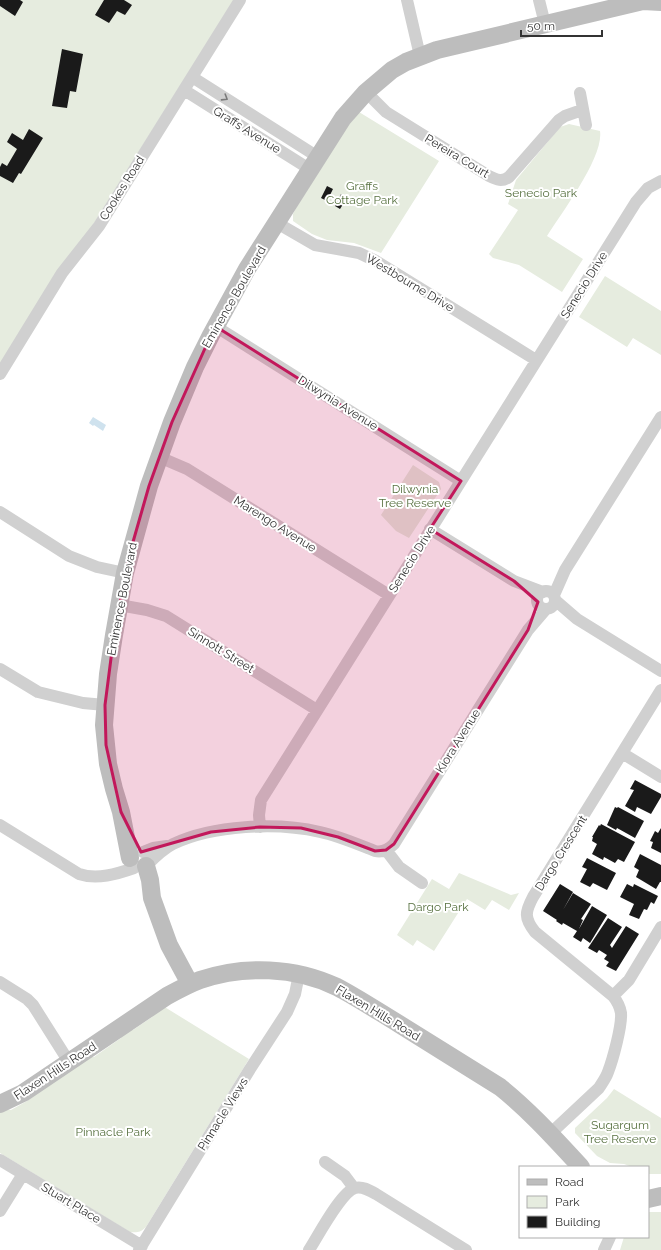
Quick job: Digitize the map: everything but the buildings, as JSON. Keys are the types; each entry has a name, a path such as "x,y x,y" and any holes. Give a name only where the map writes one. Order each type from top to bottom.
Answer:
{"street":[{"name":"Cookes Road","path":"0,374 62,273 97,229 240,0"},
{"path":"407,0 420,56"},
{"path":"540,0 545,24"},
{"name":"Eminence Boulevard","path":"186,986 173,968 169,945 152,898 150,880 138,861 137,840 121,812 108,764 104,725 112,643 125,573 138,522 159,456 186,388 215,326 248,269 345,114 366,92 392,70 420,56 453,46 644,0 661,2"},
{"name":"Graffs Avenue","path":"192,77 314,163"},
{"name":"Graffs Avenue","path":"184,90 314,163"},
{"name":"Pereira Court","path":"366,92 386,112 489,176 502,181 509,177 559,120 565,116 582,110"},
{"path":"580,93 586,125"},
{"name":"Senecio Drive","path":"260,827 259,809 261,800 636,202 648,188 661,181"},
{"name":"Westbourne Drive","path":"277,223 323,248 348,250 367,256 536,360"},
{"name":"Dilwynia Avenue","path":"215,326 461,480"},
{"name":"Kiora Avenue","path":"386,850 394,844 661,417"},
{"name":"Marengo Avenue","path":"159,456 187,469 389,595"},
{"path":"0,512 69,556 97,567 125,573"},
{"path":"430,529 661,671"},
{"name":"Sinnott Street","path":"119,605 146,610 170,618 317,710"},
{"path":"0,669 38,692 83,703 105,705"},
{"name":"Dargo Crescent","path":"613,996 535,932 526,917 533,897 661,690"},
{"path":"622,752 661,777"},
{"path":"0,825 79,874 92,877 121,873 138,861 157,855 172,845 190,837 227,828 260,827 308,830 338,837 375,851 381,852 386,850 399,867 422,883"},
{"path":"551,1133 599,1088 605,1079 620,1026 621,1014 619,1005 613,996 629,980 661,927"},
{"name":"Flaxen Hills Road","path":"0,1104 23,1092 168,996 186,986 222,974 240,971 278,971 300,974 317,979 350,994 493,1083 516,1100 551,1133 580,1166"},
{"name":"Pinnacle Views","path":"140,1248 250,1069 287,1012 295,994 300,974"},
{"path":"0,982 27,999 33,1005 69,1062"},
{"name":"Stuart Place","path":"0,1160 140,1248"},
{"path":"325,1162 345,1176 354,1188"},
{"path":"0,1210 23,1174"},
{"path":"309,1250 341,1199 345,1194 354,1188 362,1188 376,1194 466,1250"},
{"path":"649,1190 661,1192"},
{"path":"649,1199 661,1196"}],"highlighted area":[{"path":"215,326 461,481 430,529 514,581 538,602 528,630 394,844 386,850 375,851 338,837 301,828 260,827 211,832 141,852 121,812 106,745 105,705 114,635 129,556 149,486 172,422"}],"green space":[{"path":"0,0 234,0 94,223 0,366"},
{"name":"Graffs Cottage Park","path":"359,112 439,161 381,253 354,243 327,240 312,234 293,221 293,214 296,208 346,128"},
{"name":"Senecio Park","path":"569,124 600,131 596,155 589,169 547,236 583,259 562,292 519,265 493,258 489,254 518,210 508,204 516,180 560,127"},
{"path":"605,276 661,311 661,355 633,338 627,347 579,317"},
{"name":"Dilwynia Tree Reserve","path":"413,465 439,482 441,489 409,538 396,531 381,515"},
{"name":"Dargo Park","path":"459,873 511,895 519,893 509,910 492,900 485,910 467,899 434,951 417,940 413,946 397,935 432,879 449,889"},
{"name":"Pinnacle Park","path":"163,1006 249,1059 146,1227 139,1232 130,1232 0,1153 0,1110 11,1110 27,1101 88,1056 94,1057 121,1038 122,1033 128,1030 133,1030 152,1017 154,1012"},
{"name":"Sugargum Tree Reserve","path":"614,1089 661,1118 661,1174 649,1174 649,1166 629,1166 610,1163 597,1156 575,1133 575,1128 607,1098"},
{"path":"649,1212 661,1212 661,1250 620,1250 624,1238 649,1238"}],"water":[{"path":"93,417 106,425 103,431 89,423"}]}
